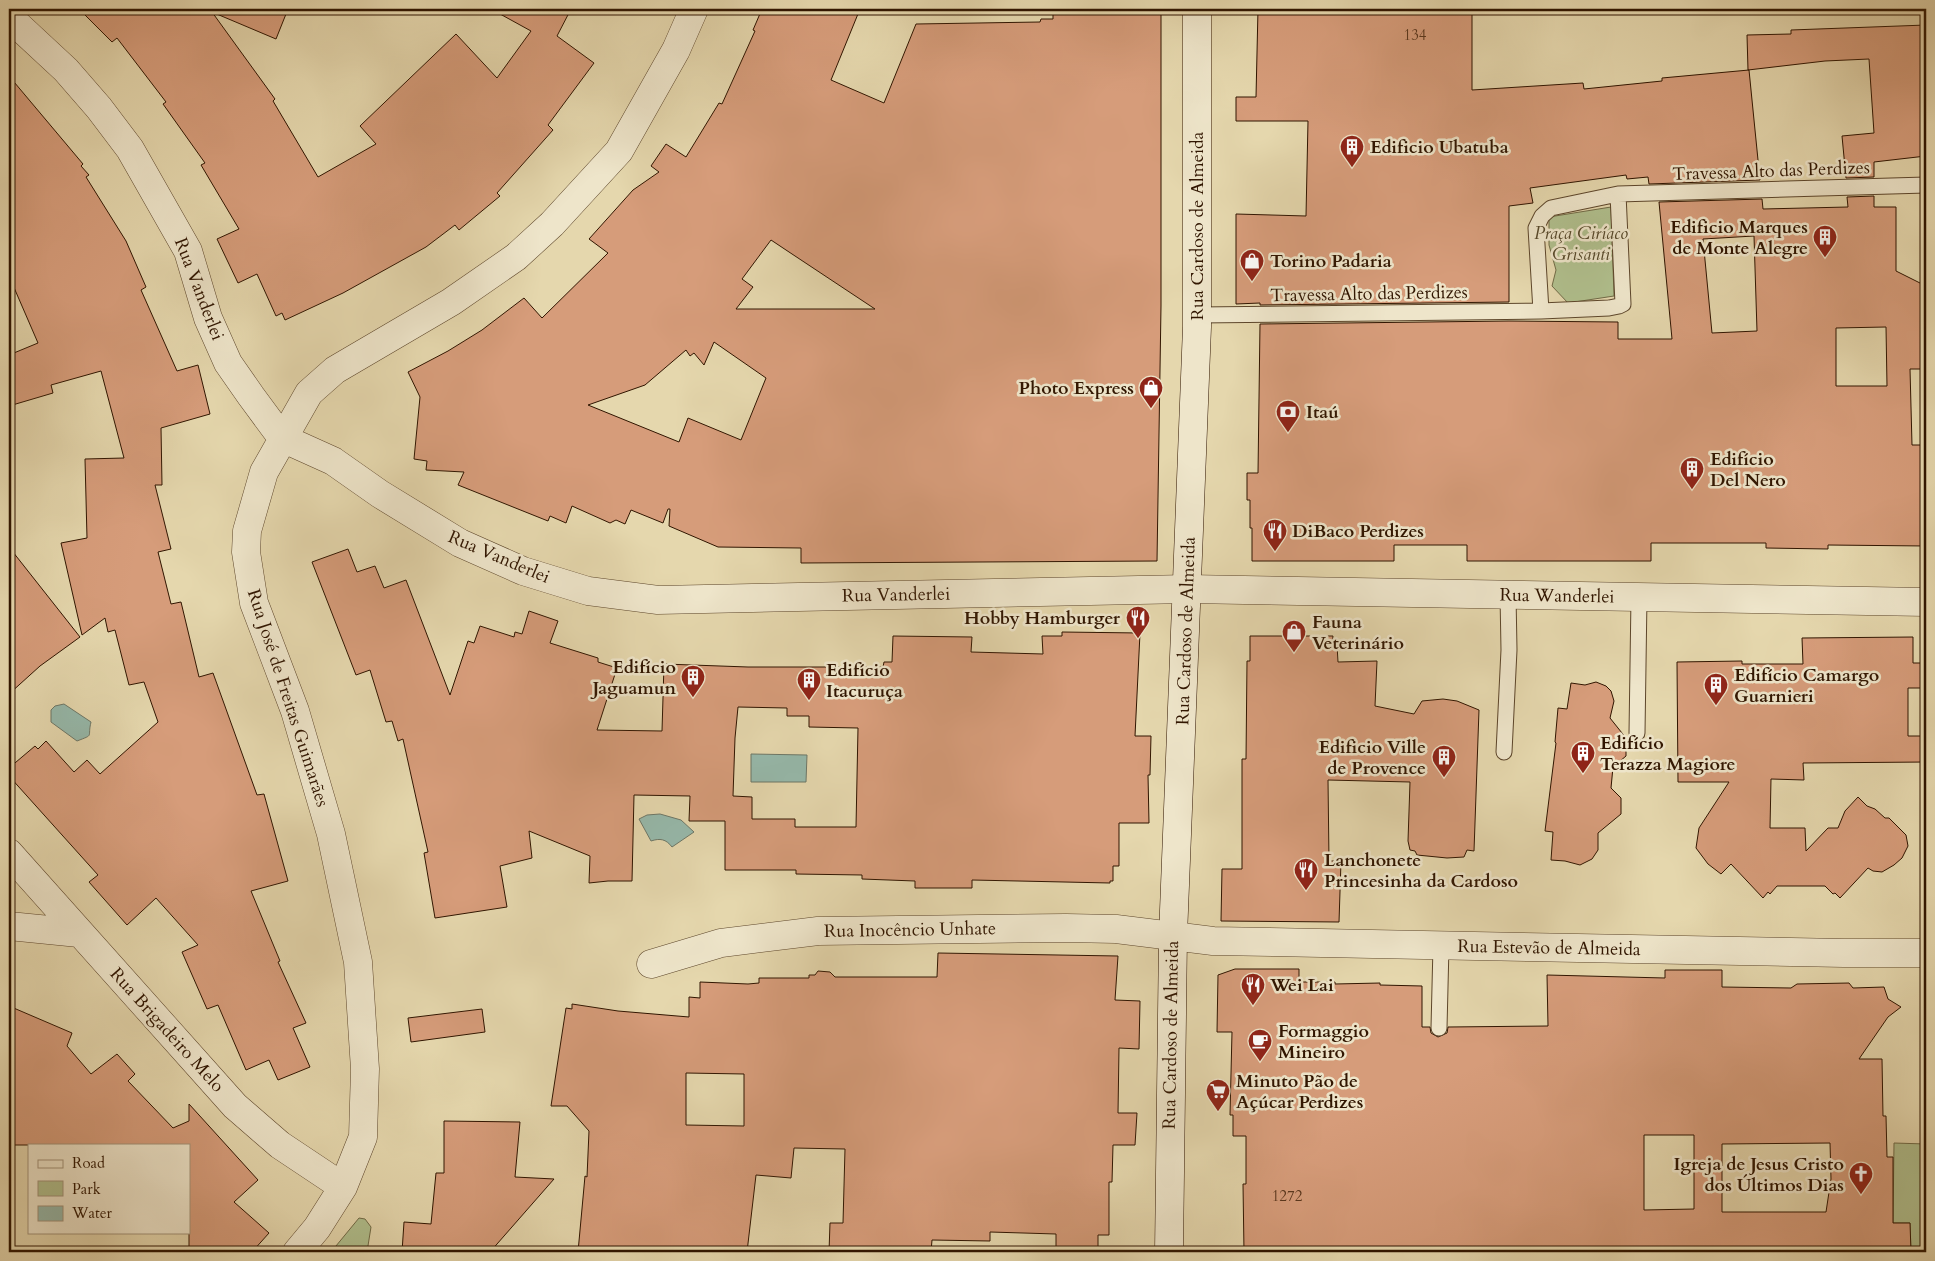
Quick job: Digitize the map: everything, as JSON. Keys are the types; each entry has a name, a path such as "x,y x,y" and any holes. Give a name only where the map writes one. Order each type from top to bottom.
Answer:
{"street":[{"name":"Rua José de Freitas Guimarães","path":"297,1252 317,1228 343,1187 364,1137 365,1069 358,962 330,834 295,711 254,603 246,552 247,531 264,472 282,438 310,393 335,370 451,302 516,257 552,224 619,151 676,50 694,9"},
{"name":"Rua Cardoso de Almeida","path":"1169,1252 1173,936 1188,589 1197,315 1197,9"},
{"name":"Rua Vanderlei","path":"9,17 66,70 99,108 130,149 188,252 208,318 228,363 282,438 333,461 380,494 460,543 523,571 588,591 658,600 1188,589"},
{"name":"Rua Wanderlei","path":"1188,589 1926,602"},
{"name":"Rua Brigadeiro Melo","path":"9,853 235,1106 280,1145 343,1187"},
{"path":"9,926 79,933"},
{"name":"Rua Inocêncio Unhate","path":"651,964 721,943 818,931 1066,928 1116,930 1173,936"},
{"name":"Rua Estevão de Almeida","path":"1173,936 1213,941 1926,953"}],"lane":[{"name":"Travessa Alto das Perdizes","path":"1541,311 1536,228 1542,216 1551,208 1618,194 1926,184"},
{"name":"Travessa Alto das Perdizes","path":"1197,315 1541,311 1619,306 1623,304 1618,194"},
{"path":"1504,752 1508,595"},
{"path":"1637,733 1639,597"},
{"path":"1439,1028 1442,946"}],"green space":[{"name":"Praça Ciríaco Grisanti","path":"1611,207 1614,296 1568,303 1552,286 1556,270 1549,245 1549,217"},
{"path":"1894,1143 1926,1144 1926,1252 1911,1252 1910,1223 1893,1223"},
{"path":"359,1218 365,1219 371,1227 367,1252 331,1252"}],"water":[{"path":"64,704 91,722 88,736 77,741 51,722 51,710 55,706"},
{"path":"751,754 807,755 806,782 751,782"},
{"path":"660,814 681,820 694,832 672,847 663,840 651,841 639,819 647,815"}],"building":[{"path":"79,9 288,9 276,39 212,12 275,99 273,101 318,177 376,144 360,126 456,34 497,78 531,31 491,9 571,9 557,36 594,63 548,125 553,130 497,193 500,196 459,230 455,225 426,247 343,293 285,320 282,313 276,316 257,274 238,283 217,239 239,229 201,165 205,163 163,104 166,102 117,38 112,42"},
{"path":"762,9 860,9 831,80 884,103 916,24 1040,22 1041,19 1053,19 1053,9 1161,9 1161,306 1157,561 801,563 801,548 718,547 669,526 670,509 668,509 663,523 631,510 625,524 616,520 610,523 572,506 566,523 550,516 548,521 458,485 464,472 426,470 427,461 414,459 420,397 408,372 482,330 524,298 542,318 608,253 589,239 633,190 659,172 651,166 666,144 686,157 719,103 722,104 755,31 753,30","holes":["771,240 786,250 875,309 736,309 753,287 742,279","714,342 766,378 741,440 688,418 679,442 588,405 645,385 686,350 690,356 694,353 704,365"]},
{"path":"1258,9 1472,9 1472,90 1583,83 1584,89 1662,81 1662,78 1749,70 1760,180 1649,184 1648,177 1627,179 1626,175 1530,188 1533,203 1509,206 1509,302 1236,304 1236,214 1306,216 1308,121 1236,121 1236,97 1256,97"},
{"path":"1926,25 1926,57 1922,57 1926,156 1874,162 1874,177 1846,178 1842,136 1874,133 1869,59 1825,61 1748,70 1747,35 1791,34 1791,30"},
{"path":"9,76 83,164 81,166 89,175 86,177 126,241 146,287 141,290 177,371 198,365 210,414 161,428 162,485 155,485 171,549 158,552 171,604 181,602 199,677 213,673 257,795 264,794 288,881 251,891 280,961 278,962 306,1023 293,1028 310,1067 278,1080 269,1060 246,1070 218,1005 207,1009 182,952 198,945 156,898 127,925 89,882 98,875 9,776 9,768 35,746 38,749 46,741 74,772 87,760 100,774 158,722 144,682 129,685 115,630 108,632 105,618 82,635 61,543 87,538 85,459 124,458 101,371 51,385 53,393 9,406 9,355 38,343 9,276"},
{"path":"1874,196 1874,207 1896,207 1896,271 1926,286 1926,369 1910,369 1912,445 1926,445 1926,546 1828,545 1828,549 1766,548 1766,543 1651,543 1651,561 1467,561 1467,545 1394,545 1394,561 1252,561 1252,528 1250,528 1250,500 1247,500 1247,473 1258,473 1260,324 1509,321 1618,322 1618,339 1672,339 1659,202 1762,199 1763,209 1848,207 1847,197","holes":["1754,236 1757,331 1712,333 1703,239","1886,327 1887,386 1836,386 1836,328"]},
{"path":"9,547 80,637 40,666 9,694"},
{"path":"348,549 357,572 375,566 384,588 406,580 450,695 468,641 474,643 480,626 514,637 515,632 522,634 529,611 558,621 550,643 598,658 598,662 617,668 597,730 662,731 664,664 748,667 883,667 884,662 892,662 893,636 972,637 971,652 1043,654 1042,636 1062,636 1062,632 1140,633 1135,736 1151,736 1150,775 1148,775 1149,823 1119,823 1119,866 1113,866 1113,881 1110,881 1110,883 972,880 972,888 915,888 915,881 862,879 862,875 796,874 796,870 725,870 725,821 689,821 690,796 634,795 632,881 589,883 590,856 529,831 532,858 500,866 507,907 435,918 424,853 428,852 403,739 398,741 392,721 386,722 370,670 356,675 312,562","holes":["738,707 787,708 787,716 809,716 809,727 858,728 856,827 795,827 795,819 752,819 752,797 733,796"]},
{"path":"1250,636 1333,636 1332,645 1337,645 1338,662 1377,661 1375,706 1414,714 1422,701 1443,699 1457,701 1479,710 1474,851 1467,850 1464,857 1447,858 1417,855 1415,851 1410,850 1408,841 1410,782 1328,780 1329,861 1341,861 1339,922 1221,921 1222,869 1242,869 1242,759 1246,759 1247,661 1250,661"},
{"path":"1913,637 1913,663 1926,663 1926,688 1908,688 1908,736 1926,736 1926,762 1803,763 1804,780 1771,779 1770,828 1805,828 1806,851 1828,828 1838,828 1845,811 1858,797 1867,806 1875,809 1885,818 1889,818 1906,835 1908,846 1902,858 1882,872 1873,871 1868,868 1840,898 1825,886 1777,886 1770,894 1768,892 1763,898 1731,864 1721,874 1708,864 1696,848 1699,828 1729,782 1678,782 1677,662 1742,661 1742,664 1803,664 1802,638"},
{"name":"Edifício Terazza Magiore","path":"1596,682 1606,686 1611,691 1614,701 1610,718 1630,743 1626,748 1626,756 1613,767 1611,788 1621,798 1621,814 1598,833 1598,850 1592,859 1580,865 1551,860 1553,832 1545,831 1556,743 1558,708 1567,709 1571,683 1585,685"},
{"path":"938,953 1118,956 1115,1000 1140,1001 1139,1049 1119,1048 1118,1113 1137,1113 1135,1145 1113,1145 1112,1182 1109,1182 1109,1235 1098,1235 1098,1252 1056,1252 1056,1234 990,1232 990,1241 932,1240 931,1252 829,1252 830,1223 843,1223 845,1149 794,1148 791,1178 756,1175 747,1252 578,1252 585,1176 587,1177 589,1131 567,1106 551,1106 566,1008 572,1009 572,1004 618,1011 689,1017 689,997 700,998 700,982 759,983 759,978 809,978 809,975 815,975 818,971 830,972 835,977 937,977","holes":["686,1073 744,1074 744,1126 686,1125"]},
{"path":"1235,969 1299,969 1299,982 1335,982 1335,984 1380,983 1380,985 1422,986 1422,1027 1430,1027 1431,1033 1438,1037 1447,1033 1448,1027 1548,1026 1547,975 1665,978 1665,970 1722,970 1722,987 1791,988 1797,984 1849,983 1853,988 1884,987 1888,999 1901,1007 1888,1017 1859,1059 1882,1059 1883,1116 1886,1116 1887,1157 1893,1157 1893,1223 1910,1223 1911,1252 1244,1252 1243,1184 1246,1184 1246,1136 1233,1136 1233,1115 1230,1115 1232,1032 1217,1032 1218,975","holes":["1644,1135 1694,1135 1694,1209 1644,1210","1830,1143 1831,1179 1826,1212 1722,1212 1722,1144"]},
{"path":"9,1006 72,1033 67,1046 91,1074 117,1054 135,1074 128,1081 173,1128 189,1121 189,1104 258,1180 234,1202 269,1233 252,1252 189,1252 190,1144 9,1145"},
{"path":"482,1009 485,1032 411,1042 408,1018"},
{"path":"444,1121 520,1122 515,1177 554,1179 490,1252 402,1252 404,1222 431,1224 436,1173 444,1173"}],"place":[{"name":"Edificio Ubatuba","path":"1352,168"},
{"name":"Edificio Marques de Monte Alegre","path":"1825,258"},
{"name":"Torino Padaria","path":"1252,282"},
{"name":"Photo Express","path":"1151,409"},
{"name":"Itaú","path":"1288,433"},
{"name":"Edifício Del Nero","path":"1692,490"},
{"name":"DiBaco Perdizes","path":"1275,552"},
{"name":"Hobby Hamburger","path":"1138,639"},
{"name":"Fauna Veterinário","path":"1294,653"},
{"name":"Edifício Jaguamun","path":"693,698"},
{"name":"Edifício Itacuruça","path":"809,701"},
{"name":"Edifício Camargo Guarnieri","path":"1716,706"},
{"name":"Edifício Terazza Magiore","path":"1583,774"},
{"name":"Edificio Ville de Provence","path":"1444,778"},
{"name":"Lanchonete Princesinha da Cardoso","path":"1306,891"},
{"name":"Wei Lai","path":"1253,1006"},
{"name":"Formaggio Mineiro","path":"1260,1062"},
{"name":"Minuto Pão de Açúcar Perdizes","path":"1218,1112"},
{"name":"Igreja de Jesus Cristo dos Últimos Dias","path":"1861,1195"}]}
